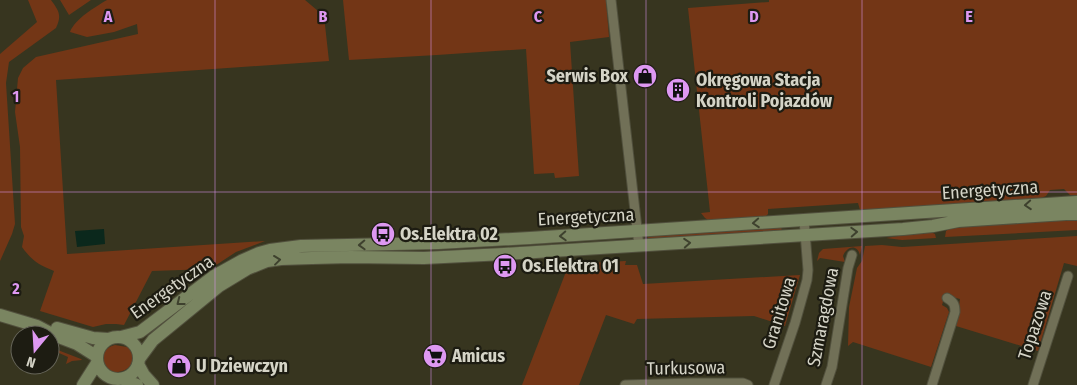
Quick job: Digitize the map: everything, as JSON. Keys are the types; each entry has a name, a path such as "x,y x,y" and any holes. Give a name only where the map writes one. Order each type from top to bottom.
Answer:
{"street":[{"path":"611,0 639,246"},
{"name":"Energetyczna","path":"121,337 140,332 214,276 240,261 270,250 300,246 438,243 638,232 1077,202"},
{"name":"Energetyczna","path":"139,361 153,340 214,290 247,269 267,261 342,257 424,258 639,246 913,228 958,221 1077,214"},
{"name":"Granitowa","path":"774,385 808,280 804,220"},
{"name":"Szmaragdowa","path":"826,385 832,367 848,268 852,255"},
{"name":"Topazowa","path":"1033,385 1068,276"},
{"path":"932,385 955,312 953,302 947,298"},
{"path":"0,314 34,325"},
{"path":"60,329 85,336 108,339 121,337 128,340 137,350 144,375 153,385"},
{"path":"60,338 77,344 97,359 99,369 109,378 137,385"},
{"path":"83,385 97,359 100,346 108,339"},
{"path":"102,385 132,374 137,368 139,361"},
{"name":"Turkusowa","path":"625,385 691,383 748,385"}],"shaded area":[{"path":"28,0 51,0 58,10 59,20 56,28 9,62 6,83 15,224 0,261 0,54 37,22"},
{"path":"60,0 91,0 69,15"},
{"path":"107,0 305,0 324,16 329,61 56,80 67,254 265,241 236,252 210,269 152,271 124,325 106,324 93,327 40,311 54,271 36,262 22,247 24,236 21,227 20,147 15,112 18,78 23,68 36,57 138,34 137,24 114,32 87,37 70,32 76,22"},
{"path":"343,0 606,0 609,37 570,42 579,176 555,178 554,173 534,174 526,49 349,60"},
{"path":"769,0 1077,0 1077,195 1070,195 1064,189 1050,190 1046,196 1041,198 860,210 858,203 768,209 766,216 708,220 701,213 710,212 688,8 769,2"},
{"path":"1077,218 1077,230 945,237 946,231 950,228"},
{"path":"781,226 782,232 652,240 647,237 647,235"},
{"path":"104,229 105,244 77,247 75,231"},
{"path":"929,231 935,234 936,238 902,240 886,238"},
{"path":"1077,236 1077,266 1064,263 1038,351 956,326 960,299 945,295 942,305 949,312 931,367 853,342 848,346 849,307 857,268 862,261 865,246 902,247"},
{"path":"862,246 860,255 857,249 849,248 843,256 845,262 820,258 817,261 819,253 823,249"},
{"path":"626,261 625,265 637,265 643,284 800,275 785,326 754,316 637,319 634,324 606,315 579,385 522,385 569,264"},
{"path":"115,345 133,346 136,358 131,366 112,375 102,368 100,359 105,350"},
{"path":"60,351 82,360 66,364 68,357 60,353"}],"place":[{"name":"Serwis Box","path":"645,76"},
{"name":"Okręgowa Stacja Kontroli Pojazdów","path":"678,90"},
{"name":"Os.Elektra 02","path":"383,234"},
{"name":"Os.Elektra 01","path":"505,266"},
{"name":"Amicus","path":"435,356"},
{"name":"U Dziewczyn","path":"179,366"}]}
